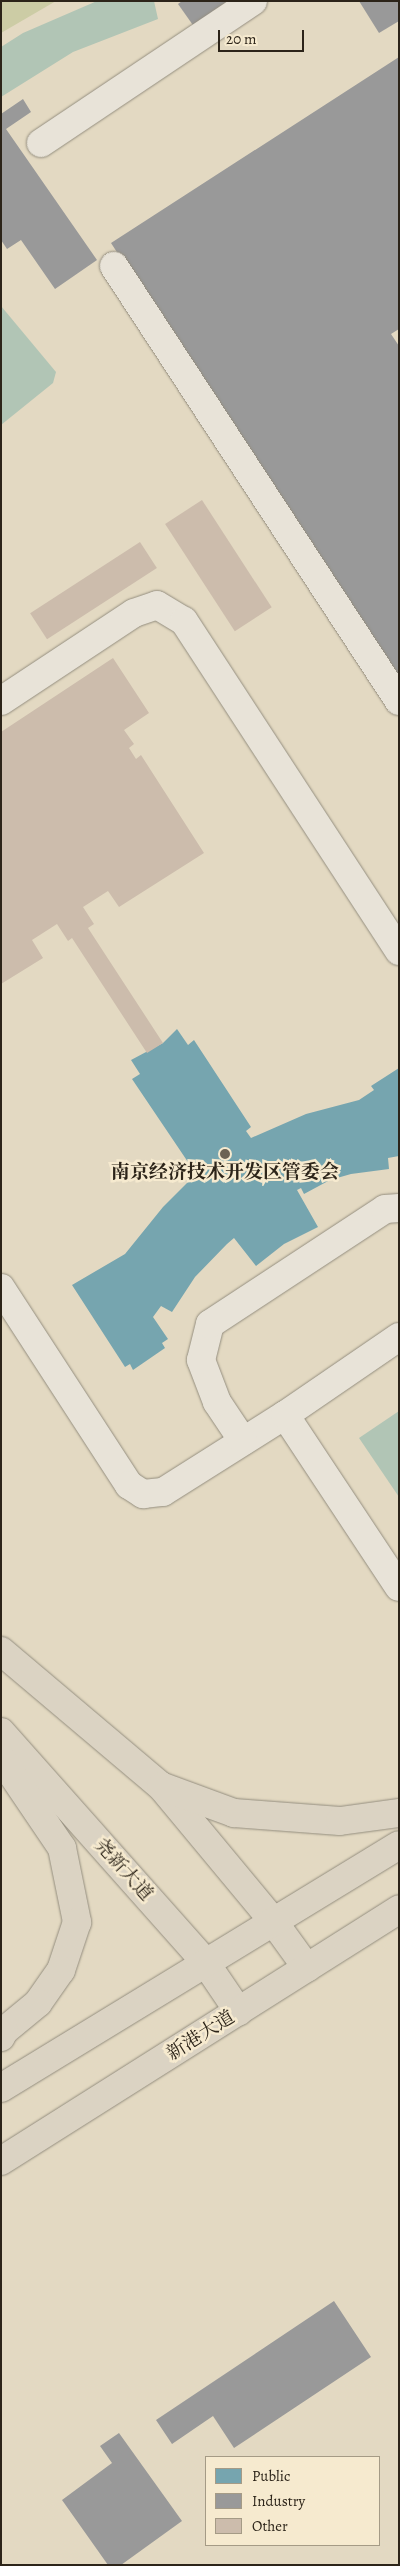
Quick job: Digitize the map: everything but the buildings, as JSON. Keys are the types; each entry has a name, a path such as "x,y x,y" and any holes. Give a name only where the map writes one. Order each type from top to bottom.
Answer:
{"main road":[{"path":"1,1651 161,1786 273,1921 307,1968"},
{"name":"尧新大道","path":"1,1732 205,1962 239,2012"},
{"name":"尧新大道","path":"1,1758 62,1848 77,1922 61,1970 38,2003 2,2033"},
{"path":"161,1786 234,1813 340,1821 398,1813"},
{"path":"1,2088 205,1962 399,1846"},
{"name":"新港大道","path":"1,2161 399,1909"}],"lane":[{"path":"40,143 253,1"},
{"path":"114,266 399,701"},
{"path":"1,701 134,613 157,606 184,621 399,951"},
{"path":"243,1440 217,1402 201,1360 210,1324 385,1209 399,1208"},
{"path":"1,1288 129,1485 143,1494 163,1492 284,1415 399,1337"},
{"path":"284,1415 399,1587"}],"green space":[{"path":"1,1 56,1 1,33"}],"shaded area":[{"path":"97,1 154,1 158,19 73,52 1,97 1,47 23,33"},
{"path":"1,306 56,372 53,383 1,425"},
{"path":"399,1411 399,1497 359,1438"}],"place":[{"name":"南京经济技术开发区管委会","path":"225,1154"}]}
